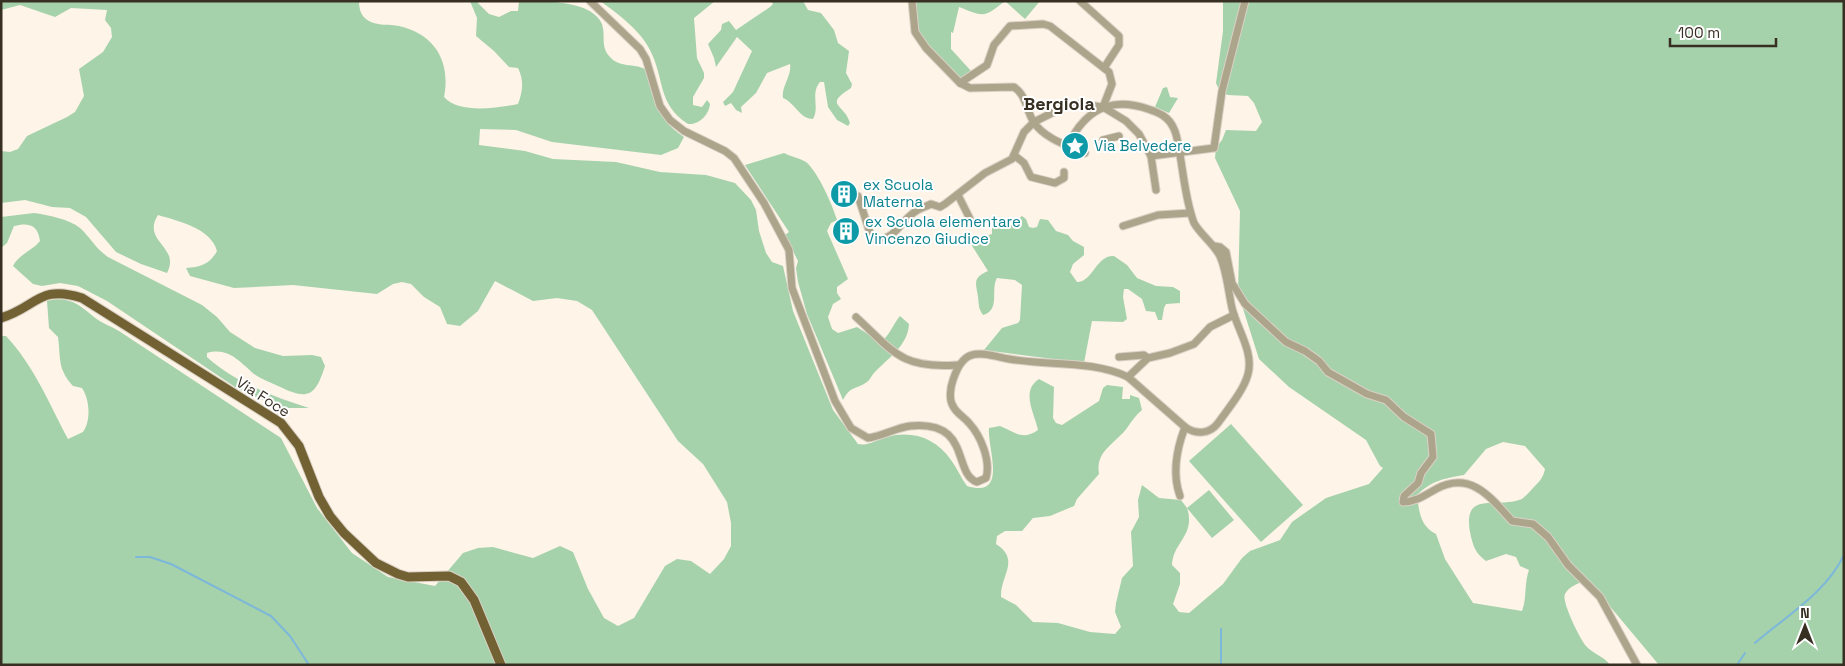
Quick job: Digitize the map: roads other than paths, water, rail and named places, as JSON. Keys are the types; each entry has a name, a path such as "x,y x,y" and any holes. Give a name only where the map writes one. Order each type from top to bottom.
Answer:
{"main road":[{"name":"Via Foce","path":"1,318 51,293 69,294 82,298 228,391 268,414 286,428 299,446 319,497 330,516 376,562 408,577 449,576 461,582 474,600 501,665"}],"street":[{"path":"590,1 640,49 646,59 660,106 670,120 684,131 725,150 734,158 759,195 789,250 792,288 828,385 851,428 868,438 910,426 939,429 951,437 956,444 968,475 977,482 986,478 988,463 980,440 975,429 953,406 951,399 952,384 957,366 969,354 1106,369 1128,377 1190,431 1202,433 1214,428 1246,381 1250,363 1234,315 1225,269 1214,246 1199,232 1190,213 1174,127 1162,114 1127,103 1103,107 1075,104 1034,122 1024,132 1012,159 985,173 940,207 931,204 915,212 900,230 876,240 872,236 858,196"},
{"path":"912,1 915,32 926,48 960,83 970,88 1014,87 1023,96 1034,122 1058,143 1068,145 1085,154"},
{"path":"1080,1 1119,36 1119,46 1104,68"},
{"path":"1151,156 1179,154 1214,148 1222,91 1245,1"},
{"path":"960,83 987,65 994,45 1010,26 1047,25 1104,68 1110,75 1112,84 1103,107 1079,125 1068,145"},
{"path":"1103,107 1129,124 1144,141 1151,156 1156,190"},
{"path":"1103,140 1119,136"},
{"path":"1014,154 1024,163 1031,177 1055,183 1064,178 1064,172"},
{"path":"958,195 971,221"},
{"path":"1123,226 1158,215 1190,213"},
{"path":"1214,246 1220,247 1226,252 1232,283 1246,304 1286,342 1320,361 1328,372 1367,394 1386,400 1404,416 1431,434 1433,457 1421,473 1418,483 1404,496 1404,502 1412,502 1446,485 1467,484 1484,491 1494,499 1512,521 1533,524 1548,537 1568,565 1600,597 1637,665"},
{"path":"1128,377 1148,358 1170,353 1194,344 1210,326 1234,315"},
{"path":"856,317 898,356 921,364 957,366"},
{"path":"1119,357 1144,355 1148,358"},
{"path":"1180,496 1176,486 1178,444 1185,427"}],"waterway":[{"path":"1755,643 1816,593 1836,569 1844,555"},
{"path":"136,557 150,557 171,564 271,616 290,636 309,665"},
{"path":"1221,629 1221,665"},
{"path":"1737,665 1745,653"}],"place":[{"name":"Via Belvedere","path":"1075,146"},
{"name":"ex Scuola Materna","path":"844,194"},
{"name":"ex Scuola elementare Vincenzo Giudice","path":"846,231"}],"district":[{"name":"Bergiola","path":"1059,104"}]}
